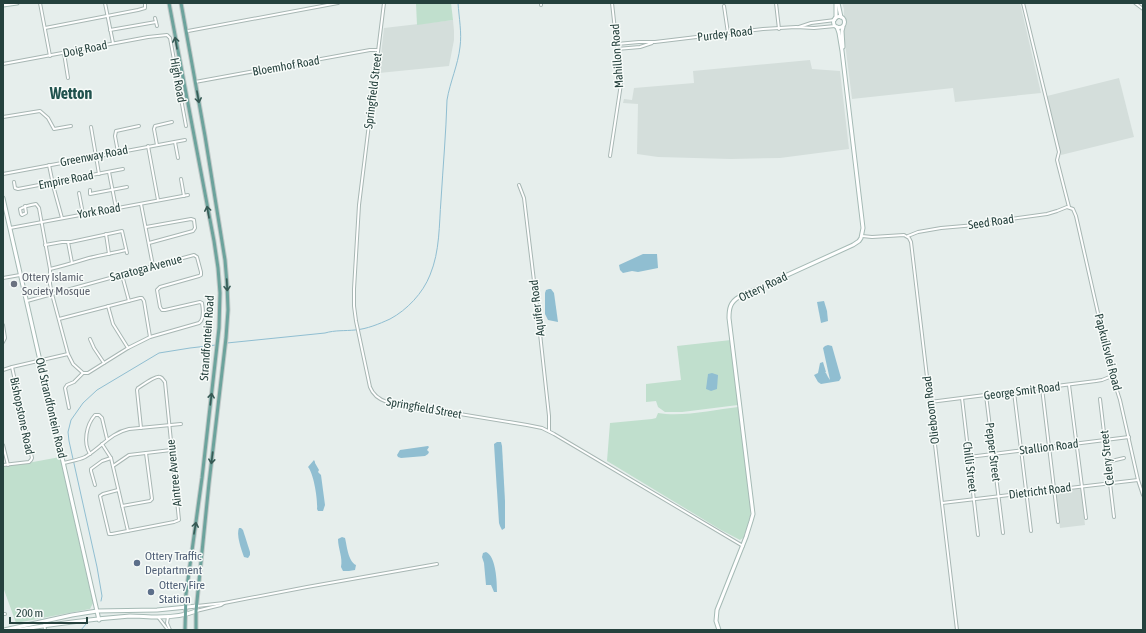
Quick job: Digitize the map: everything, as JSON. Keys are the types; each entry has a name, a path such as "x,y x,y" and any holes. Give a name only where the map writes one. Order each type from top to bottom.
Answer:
{"main road":[{"name":"Strandfontein Road","path":"169,3 216,254 220,300 218,338 185,607 185,630"},
{"name":"Strandfontein Road","path":"180,3 195,82 226,268 228,310 196,611 196,630"}],"street":[{"path":"3,5 17,3"},
{"path":"40,3 50,56"},
{"path":"105,3 113,44"},
{"path":"45,28 142,9 144,8 145,3"},
{"path":"188,31 338,3"},
{"name":"Springfield Street","path":"384,3 359,205 354,289 354,306 358,332 371,390 376,397 381,400 398,404 527,425 549,431 743,546"},
{"name":"Mahillon Road","path":"610,156 621,84 612,3"},
{"path":"776,3 779,29"},
{"path":"837,3 841,17 844,21 842,31 842,51"},
{"path":"837,3 834,22 839,33 842,51 863,228 862,236 872,237 901,234 908,236"},
{"path":"1023,3 1059,152 1057,160 1069,207"},
{"path":"1134,3 1143,9"},
{"path":"724,6 728,33"},
{"path":"835,19 841,17"},
{"path":"155,18 157,26"},
{"name":"Purdey Road","path":"796,28 811,23 835,19"},
{"path":"110,30 156,22"},
{"path":"836,26 840,28 843,26"},
{"name":"Purdey Road","path":"617,44 655,42 763,30 836,26"},
{"name":"Doig Road","path":"3,64 148,37 167,35"},
{"name":"High Road","path":"167,35 170,38 186,126"},
{"name":"Purdey Road","path":"618,49 640,47 655,42"},
{"name":"Bloemhof Road","path":"195,82 370,50 378,50"},
{"path":"64,53 68,78"},
{"path":"3,117 39,111 49,119 54,129 71,126"},
{"path":"157,145 154,128 155,126 172,122"},
{"path":"118,152 114,134 116,131 139,126"},
{"path":"91,127 99,174"},
{"name":"Greenway Road","path":"3,174 185,140"},
{"path":"175,142 178,158"},
{"path":"148,146 158,201"},
{"path":"49,165 62,218"},
{"name":"Empire Road","path":"14,182 16,189 123,169"},
{"path":"109,172 116,208"},
{"path":"181,179 184,196"},
{"name":"Aquifer Road","path":"519,185 525,204 535,283 549,416 549,431"},
{"path":"90,190 90,194 127,187"},
{"path":"79,193 83,214"},
{"name":"York Road","path":"10,228 188,195"},
{"name":"Old Strandfontein Road","path":"3,198 40,361 65,462 99,620"},
{"path":"25,206 36,204 38,206 50,269 52,294 68,354 73,364 83,373"},
{"path":"141,204 153,266"},
{"name":"Papkuilsvlei Road","path":"1069,207 1073,209 1076,216 1112,375 1130,437 1138,480 1143,495"},
{"name":"Seed Road","path":"908,236 918,232 941,228 987,224 1040,215 1069,207"},
{"path":"146,227 191,219 194,220 195,228 193,231 149,244"},
{"path":"45,245 122,231 126,251 96,256 62,267 50,269"},
{"path":"106,234 109,254"},
{"name":"Ottery Road","path":"719,630 716,618 717,610 743,546 753,511 729,318 730,306 733,301 739,297 854,245 862,236"},
{"name":"Olieboom Road","path":"908,236 912,249 956,630"},
{"path":"68,242 72,263"},
{"name":"Saratoga Avenue","path":"27,301 194,255 196,256 201,275 160,287 157,290 162,310 200,302 203,306 203,318 201,321 186,327 150,337"},
{"path":"3,278 20,275"},
{"path":"122,275 129,301"},
{"path":"59,319 140,298 143,299 150,337 128,348 88,372 83,373 74,382 67,385 65,388 69,408"},
{"path":"108,306 114,324 128,348"},
{"path":"3,325 6,338 3,342"},
{"path":"90,338 94,348 104,363"},
{"path":"3,370 68,354"},
{"name":"Bishopstone Road","path":"3,465 29,462 32,460 12,367"},
{"name":"George Smit Road","path":"930,402 1069,385 1102,380 1112,375"},
{"name":"Aintree Avenue","path":"128,531 179,520 165,382 158,376 137,390 140,428"},
{"path":"1069,385 1086,518"},
{"path":"1042,388 1058,522"},
{"path":"1014,392 1031,531"},
{"name":"Pepper Street","path":"986,395 1004,533"},
{"name":"Chilli Street","path":"962,398 978,535"},
{"name":"Celery Street","path":"1100,399 1114,517"},
{"path":"90,454 87,446 87,431 92,418 95,415 99,415 102,418 107,440"},
{"path":"65,462 77,460 90,454 107,440 122,431 181,424"},
{"name":"Stallion Road","path":"969,457 1130,437"},
{"path":"102,444 111,458 128,531 109,534 100,496 118,490"},
{"path":"3,445 8,465"},
{"path":"113,466 129,455 172,450"},
{"path":"122,506 150,501 152,499 146,453"},
{"path":"95,485 91,469 102,461 111,458"},
{"path":"1107,462 1124,458"},
{"name":"Dietricht Road","path":"942,503 1138,480"},
{"path":"4,630 79,613 97,611 157,610 197,606 437,564"},
{"path":"17,630 52,624 137,616 157,617 185,615 221,605 224,602"},
{"path":"168,616 167,623 169,630"},
{"path":"157,617 169,630"},
{"path":"44,621 44,626 47,630 52,624"}],"shaded area":[{"path":"842,3 1020,3 1041,93 955,102 953,88 852,99 844,35 844,9"},
{"path":"453,20 454,40 449,66 379,73 384,28"},
{"path":"810,60 812,69 840,71 849,149 780,158 731,159 658,157 637,154 638,104 623,103 624,99 632,100 634,88 694,83 693,71"},
{"path":"1119,78 1134,137 1061,155 1047,96"},
{"path":"1081,488 1085,525 1060,528 1056,491"}],"green space":[{"path":"416,3 451,3 453,20 417,25"},
{"path":"731,340 738,405 682,412 665,412 658,407 656,401 646,402 646,384 681,380 677,346"},
{"path":"738,407 751,507 747,527 743,538 740,540 607,461 610,423 652,419 656,418 658,413 688,414"},
{"path":"60,457 93,603 90,609 16,623 3,587 3,466"}],"water":[{"path":"643,254 657,254 658,268 623,273 620,270 619,265"},
{"path":"551,289 554,293 558,322 548,320 545,314 545,293 546,290"},
{"path":"824,301 828,321 821,323 817,302"},
{"path":"828,345 832,346 841,378 839,381 821,384 814,375 818,373 820,363 823,362 825,373 830,380 823,348"},
{"path":"712,373 718,375 717,389 711,391 706,389 708,374"},
{"path":"501,442 502,446 505,528 502,530 499,523 494,444"},
{"path":"429,447 427,450 429,452 425,456 401,458 397,455 400,450"},
{"path":"314,460 319,470 318,472 321,475 325,505 323,511 318,511 317,509 315,488 312,475 308,467"},
{"path":"239,528 243,530 250,552 248,558 244,557 240,546 238,538"},
{"path":"342,537 345,538 351,560 356,565 355,570 343,571 341,567 338,539"},
{"path":"486,552 489,554 494,564 497,592 494,592 491,585 486,585 482,557 483,553"}],"waterway":[{"path":"227,343 355,330 368,327 390,319 408,306 419,294 427,282 436,257 447,100 458,60 461,42 458,3"},
{"path":"101,601 102,596 97,567 69,441 68,432 71,420 83,403 97,390 159,353 216,345"},
{"path":"81,630 86,624"}],"place":[{"name":"Ottery Islamic Society Mosque","path":"14,284"},
{"name":"Ottery Traffic Deptartment","path":"137,563"},
{"name":"Ottery Fire Station","path":"151,592"}],"district":[{"name":"Wetton","path":"71,93"}]}
